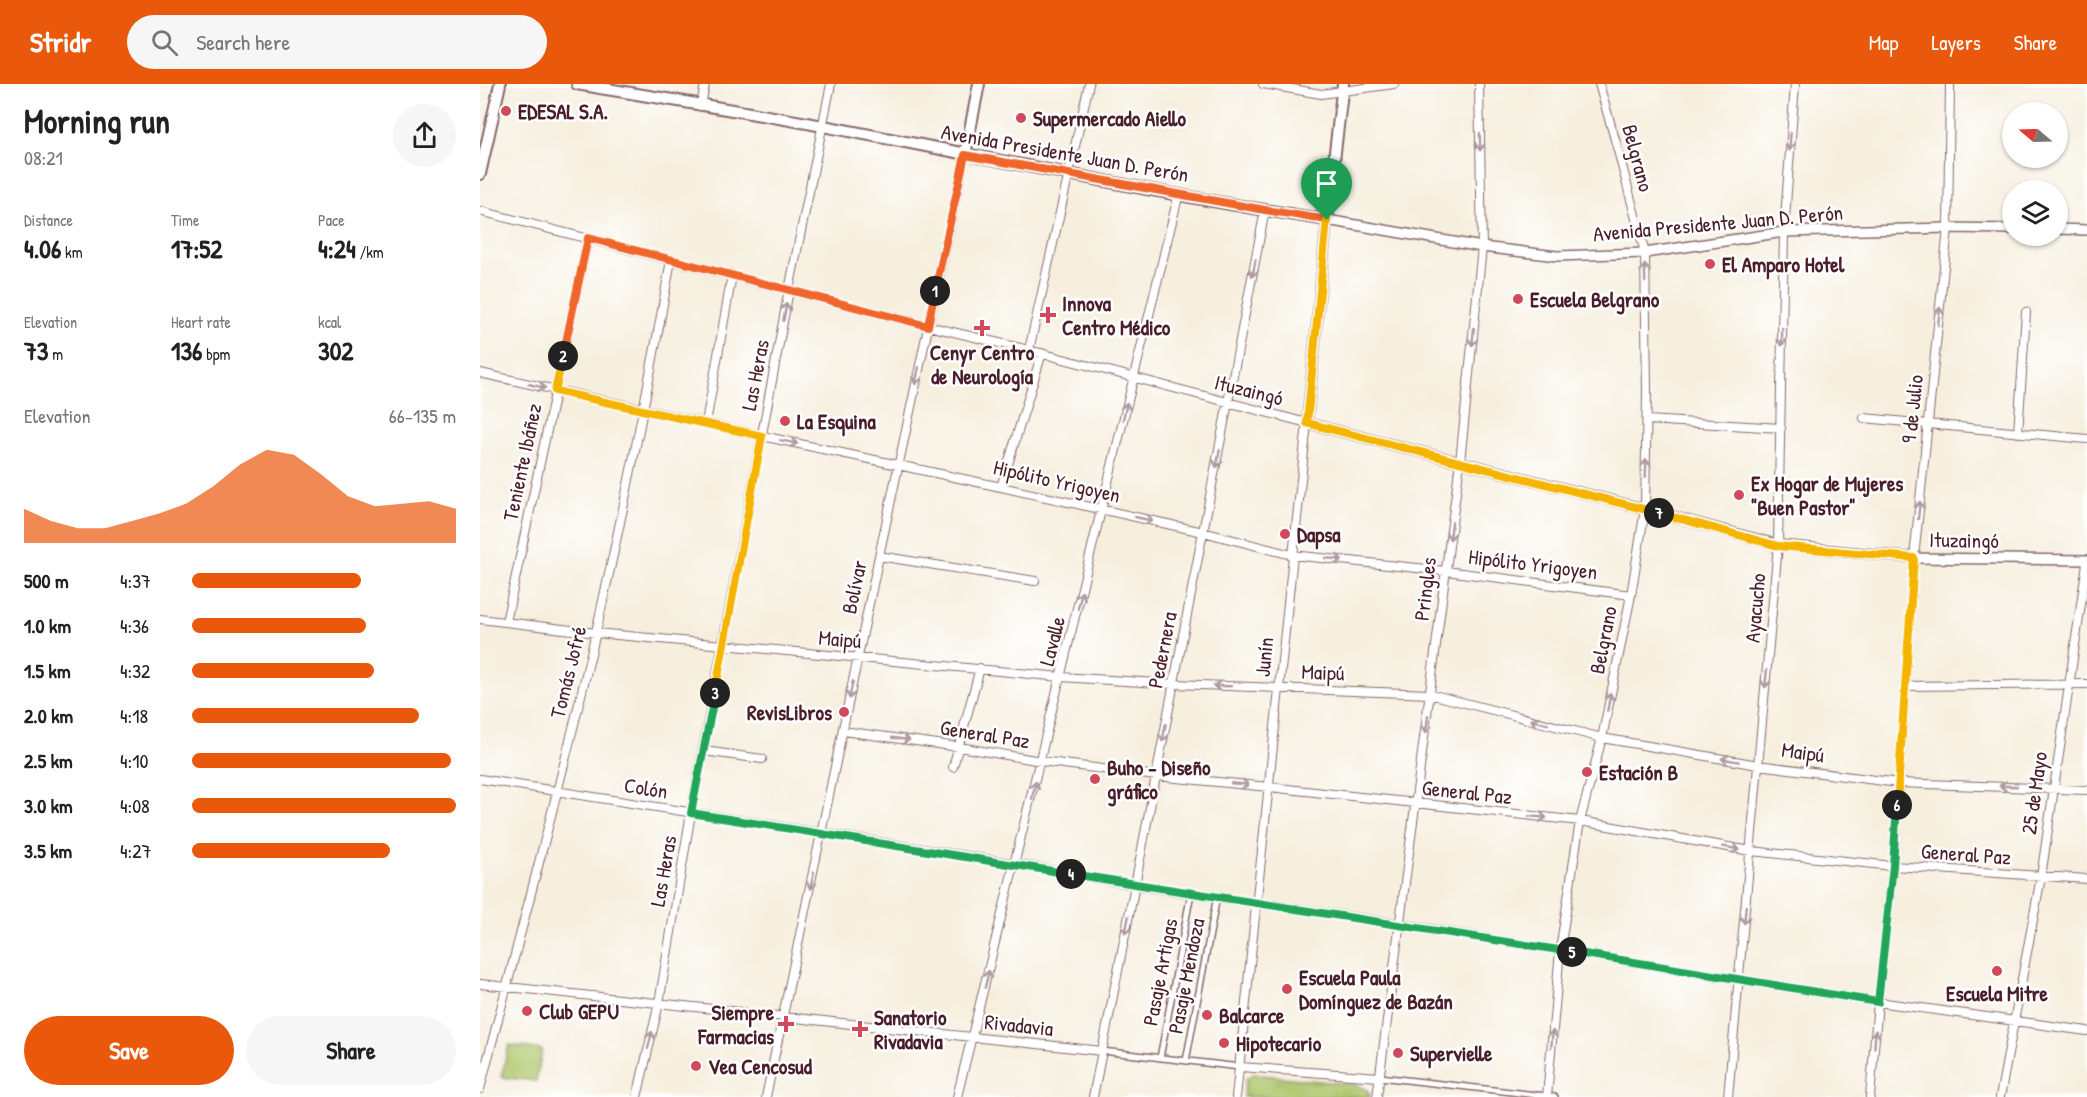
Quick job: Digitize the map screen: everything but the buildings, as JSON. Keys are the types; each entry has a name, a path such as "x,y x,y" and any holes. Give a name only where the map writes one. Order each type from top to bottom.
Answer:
{"main road":[{"path":"480,174 500,84"},
{"name":"Avenida Presidente Juan D. Perón","path":"577,84 823,126 965,155 1327,220"},
{"path":"965,155 979,84"},
{"path":"1327,220 1342,88"}],"street":[{"path":"701,106 705,84"},
{"name":"Las Heras","path":"637,1097 658,1003 691,813 789,290 831,84"},
{"path":"1029,350 1089,84"},
{"path":"1263,84 1321,94 1342,88 1394,84"},
{"name":"Pringles","path":"1377,1097 1460,462 1482,247 1479,84"},
{"name":"Belgrano","path":"1550,1097 1560,950 1580,821 1602,738 1631,595 1645,509 1647,420 1645,253 1617,143 1599,84"},
{"name":"Ayacucho","path":"1728,1097 1778,546 1784,232 1794,84"},
{"name":"9 de Julio","path":"1870,1097 1893,866 1914,558 1948,228 1950,84"},
{"name":"Bolívar","path":"766,1097 965,155"},
{"name":"Lavalle","path":"957,1097 1179,193"},
{"name":"Pedernera","path":"1093,1097 1136,885 1265,210"},
{"name":"Ituzaingó","path":"480,211 1042,353 1229,404 1645,509 1778,546 1914,558 2087,562"},
{"name":"Avenida Presidente Juan D. Perón","path":"1327,220 1482,247 1557,256 1645,253 1784,232 2002,229"},
{"name":"Junín","path":"1236,1097 1327,220"},
{"path":"2068,229 2087,230"},
{"name":"Teniente Ibáñez","path":"506,622 588,238"},
{"name":"Tomás Jofré","path":"480,1089 596,633 644,410 671,260"},
{"path":"706,423 732,275"},
{"path":"2019,432 2026,312"},
{"path":"1001,486 1042,353"},
{"name":"Hipólito Yrigoyen","path":"480,373 1001,486 1203,532 1292,555 1446,571 1631,595"},
{"path":"1864,418 2087,440"},
{"path":"1647,420 1781,428"},
{"path":"879,556 1035,581"},
{"name":"25 de Mayo","path":"2000,1097 2041,877 2087,562"},
{"name":"Maipú","path":"480,619 596,633 1061,677 1430,694 1602,738 1758,765 1899,783 2087,790"},
{"path":"953,767 980,668"},
{"path":"1905,686 2087,684"},
{"name":"General Paz","path":"843,731 1156,776 1580,821 1751,851 1893,866 2087,879"},
{"path":"704,751 762,759"},
{"name":"Colón","path":"480,779 1878,1002 2087,1031"},
{"name":"Pasaje Artigas","path":"1160,1058 1191,893"},
{"name":"Pasaje Mendoza","path":"1186,1061 1217,896"},
{"name":"Rivadavia","path":"480,984 972,1039 1240,1067 1380,1077 1550,1097"}],"green space":[{"path":"509,1045 542,1050 536,1081 501,1077"},
{"path":"1253,1074 1358,1085 1368,1091 1370,1097 1243,1097 1246,1079"}],"place":[{"name":"EDESAL S.A.","path":"506,111"},
{"name":"Supermercado Aiello","path":"1021,118"},
{"name":"El Amparo Hotel","path":"1710,264"},
{"name":"Escuela Belgrano","path":"1518,299"},
{"name":"Innova Centro Médico","path":"1048,315"},
{"name":"Cenyr Centro de Neurología","path":"982,328"},
{"name":"La Esquina","path":"785,421"},
{"name":"Ex Hogar de Mujeres \"Buen Pastor\"","path":"1739,495"},
{"name":"Dapsa","path":"1285,534"},
{"name":"RevisLibros","path":"844,712"},
{"name":"Estación B","path":"1587,772"},
{"name":"Buho - Diseño gráfico","path":"1095,779"},
{"name":"Escuela Mitre","path":"1997,971"},
{"name":"Escuela Paula Domínguez de Bazán","path":"1287,989"},
{"name":"Club GEPU","path":"527,1011"},
{"name":"Balcarce","path":"1207,1015"},
{"name":"Siempre Farmacias","path":"786,1024"},
{"name":"Sanatorio Rivadavia","path":"860,1029"},
{"name":"Hipotecario","path":"1224,1043"},
{"name":"Supervielle","path":"1398,1053"},
{"name":"Vea Cencosud","path":"696,1066"}],"route":[{"path":"965,155 1327,220 1307,423 1645,509 1778,546 1914,558 1893,866 1878,1002 1400,924 1136,885 691,813 762,436 555,391 588,238 928,326 965,155"}]}
